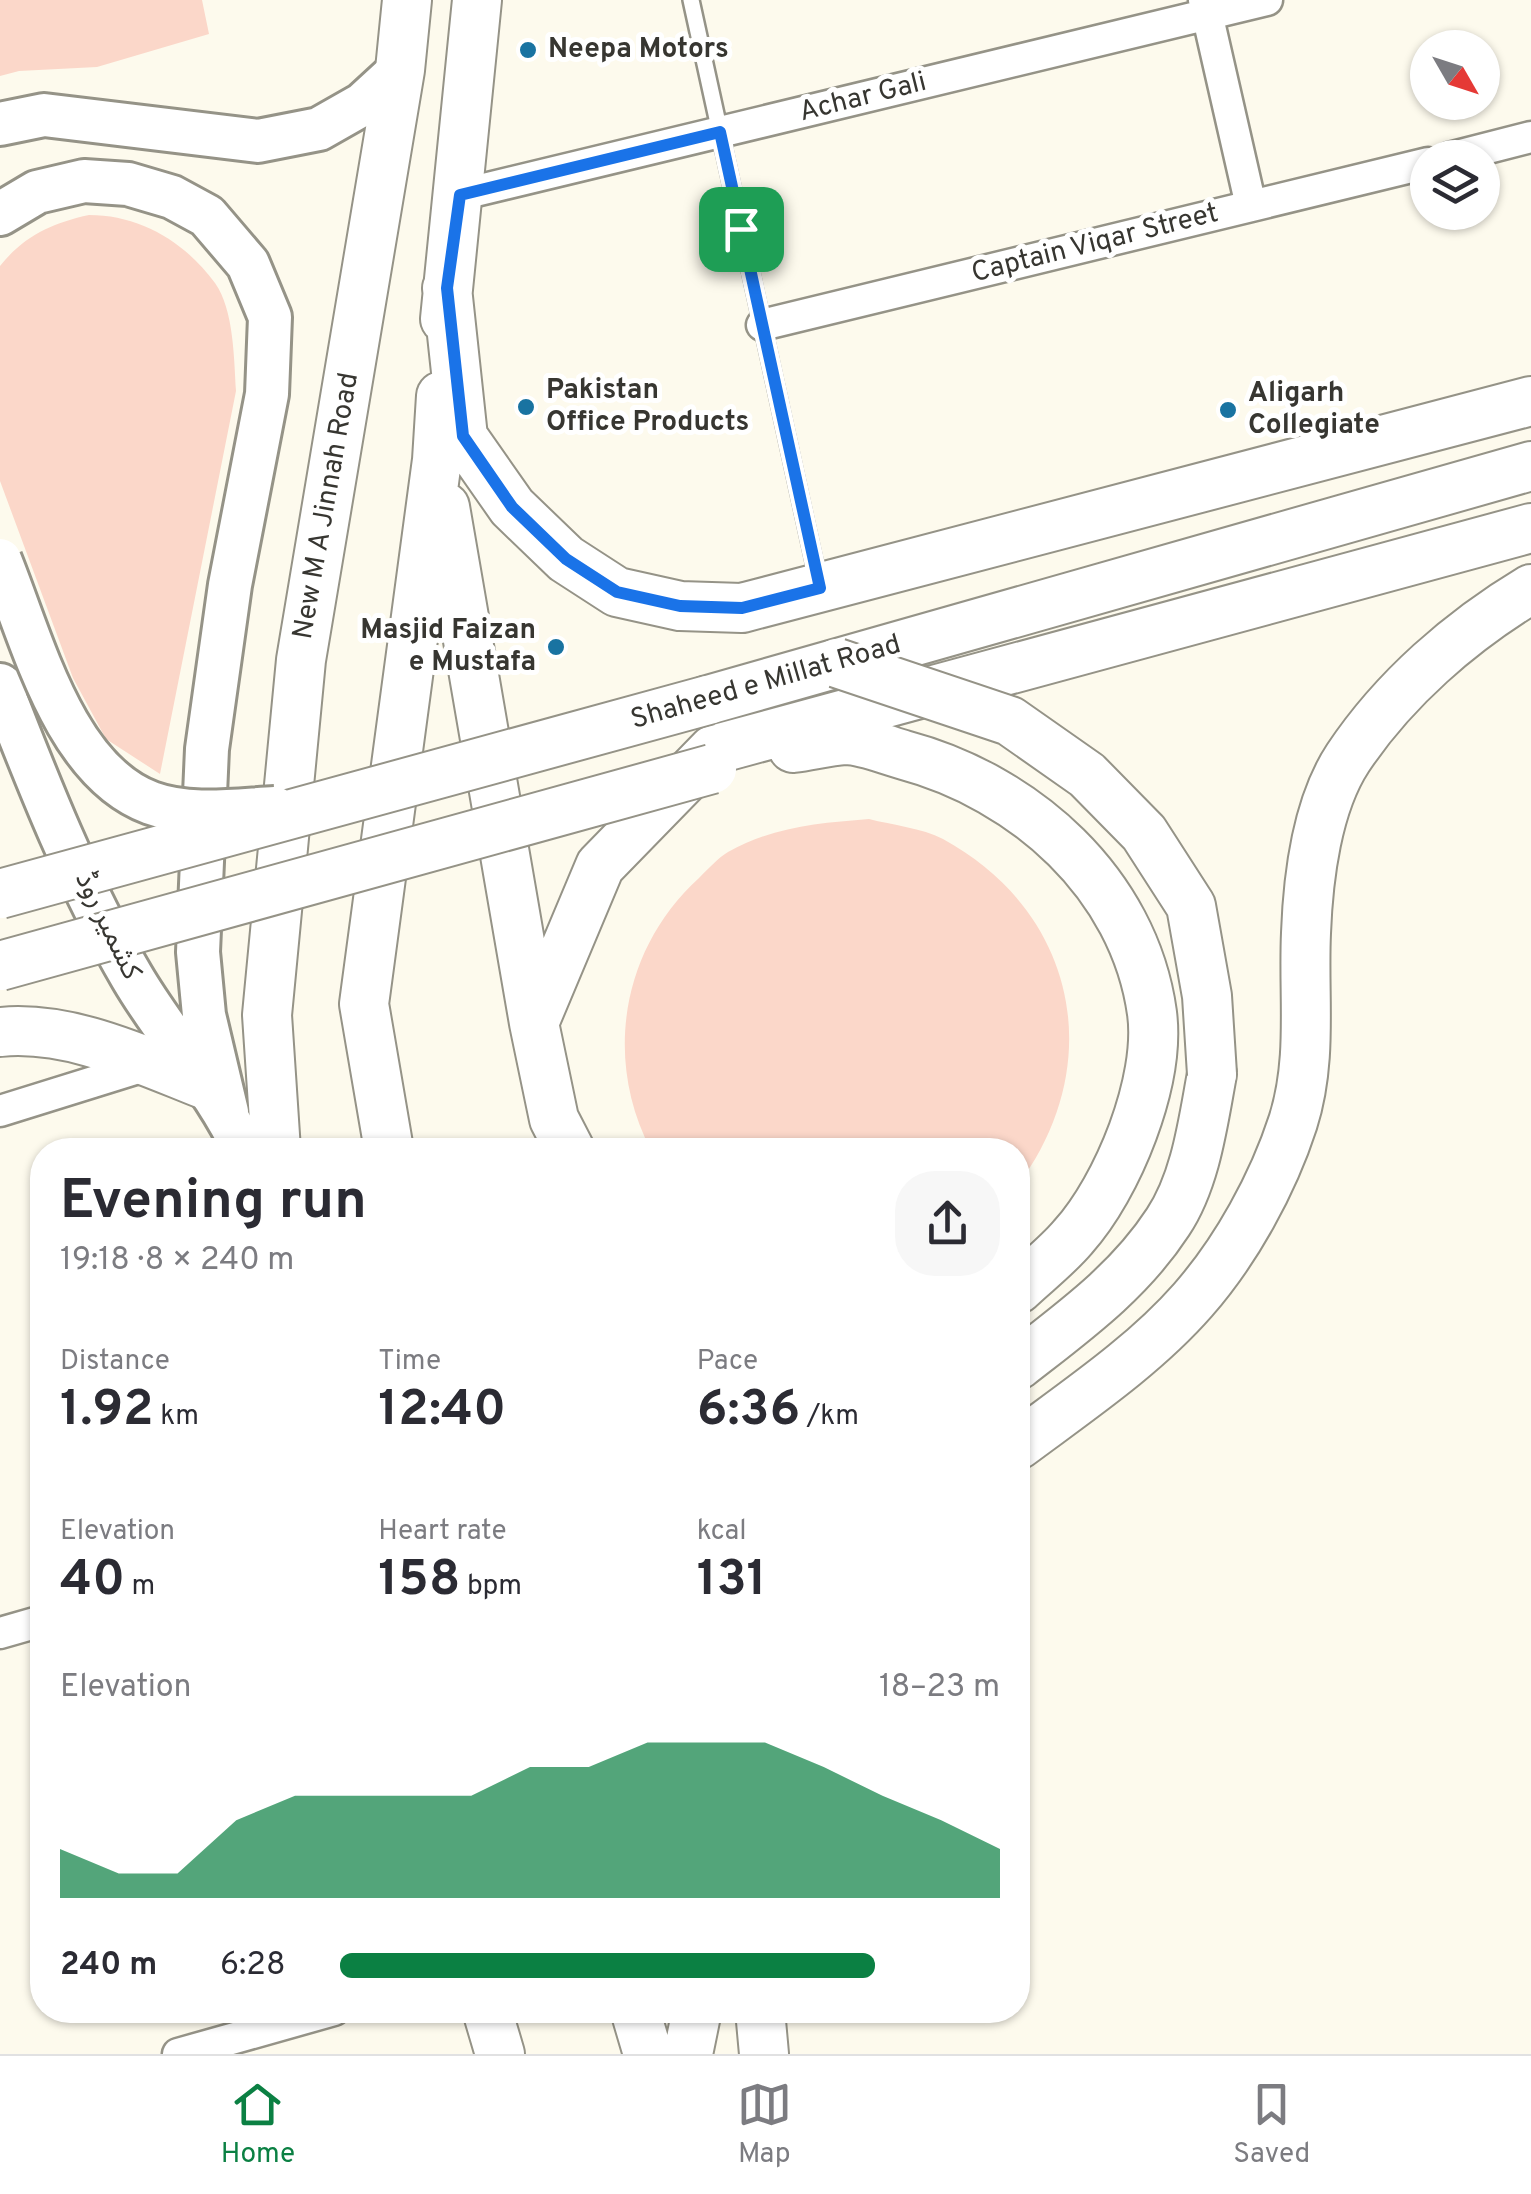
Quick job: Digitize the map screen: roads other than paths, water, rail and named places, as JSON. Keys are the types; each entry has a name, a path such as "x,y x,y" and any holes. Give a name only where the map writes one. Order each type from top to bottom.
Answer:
{"main road":[{"name":"New M A Jinnah Road","path":"275,1138 268,1015 301,660 400,70 406,0"},
{"path":"387,1138 364,1004 437,460 447,288 460,195 477,0"},
{"path":"0,124 59,116 258,141 319,130 363,104 400,70"},
{"path":"0,214 37,192 84,181 128,184 172,197 207,216 248,264 270,317 266,394 230,585 208,749 198,952 204,1015 226,1116"},
{"path":"447,288 463,436 512,507 566,559 617,592 680,606 742,608 1531,401"},
{"path":"437,460 534,1023 554,1119 564,1138"},
{"name":"Shaheed e Millat Road","path":"0,894 838,663 1531,466"},
{"path":"534,1023 600,866 713,750 1531,528"},
{"path":"0,560 76,740 109,780 152,804 197,811 319,807"},
{"path":"1030,1436 1107,1378 1193,1300 1250,1217 1293,1121 1308,1038 1306,933 1318,835 1346,760 1400,694 1485,617 1531,589"},
{"path":"838,663 1010,721 1087,775 1144,833 1191,906 1206,996 1212,1074 1199,1147 1170,1220 1108,1296 1030,1356"},
{"name":"کشمیر روڈ","path":"1,694 118,954 152,1011 226,1116"},
{"path":"0,966 781,750 848,740 934,763 985,784 1029,813 1080,858 1118,918 1152,1014 1146,1084 1127,1150 1075,1236 1030,1278"},
{"path":"0,1032 35,1029 151,1064 226,1116"},
{"path":"491,2023 500,2054"},
{"path":"639,2023 648,2054"},
{"path":"688,2054 694,2023"},
{"path":"761,2023 764,2054"}],"street":[{"name":"Achar Gali","path":"460,195 1206,7 1267,0"},
{"path":"1206,7 1251,206"},
{"path":"1500,146 1531,138"},
{"name":"Captain Viqar Street","path":"762,325 1410,167"},
{"path":"0,1111 151,1064"},
{"path":"0,1633 30,1624"},
{"path":"178,2054 288,2023"}],"lane":[{"path":"690,0 820,588"}],"place":[{"name":"Neepa Motors","path":"528,50"},
{"name":"Pakistan Office Products","path":"526,407"},
{"name":"Aligarh Collegiate","path":"1228,410"},
{"name":"Masjid Faizan e Mustafa","path":"556,647"}]}
